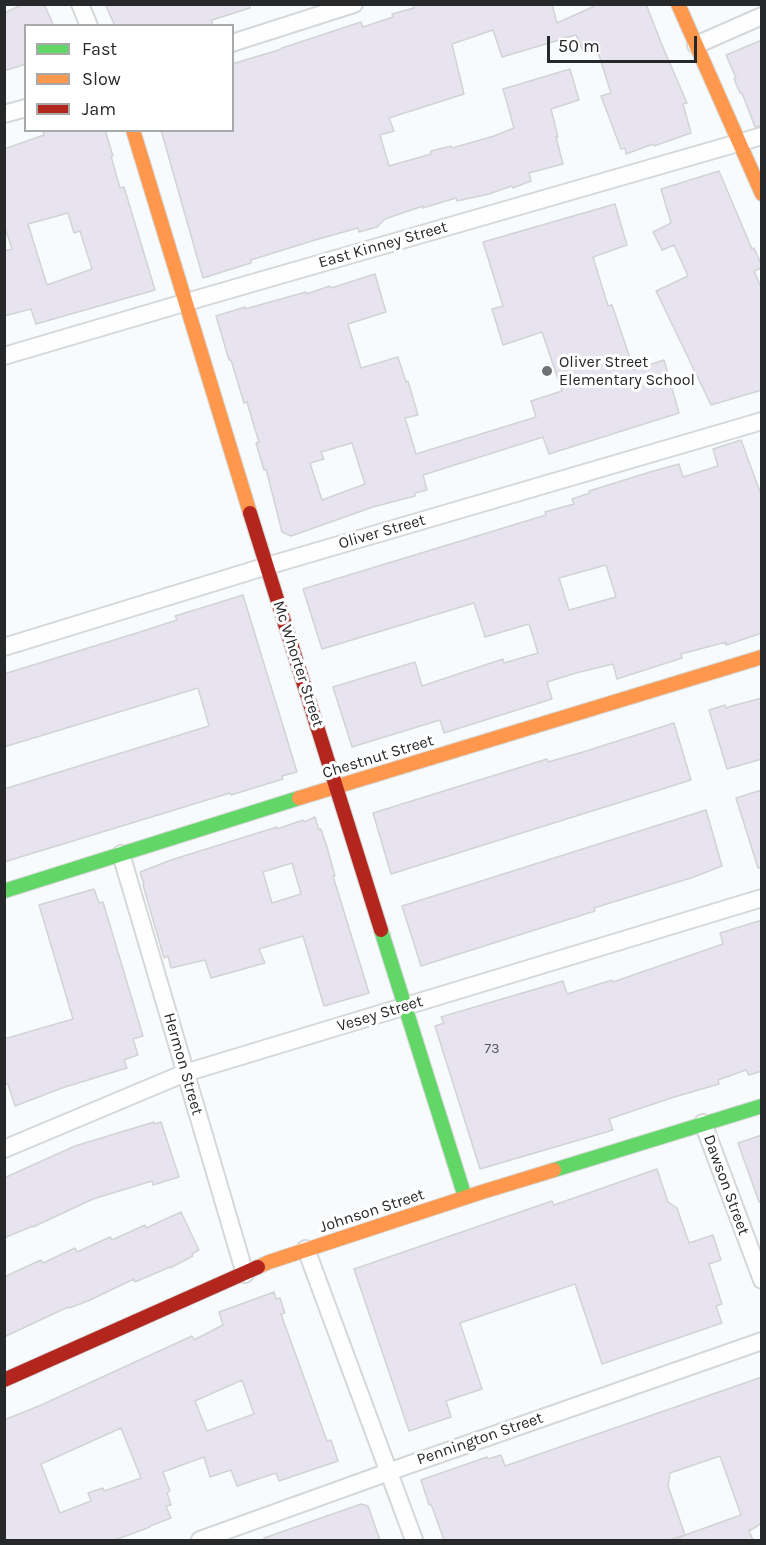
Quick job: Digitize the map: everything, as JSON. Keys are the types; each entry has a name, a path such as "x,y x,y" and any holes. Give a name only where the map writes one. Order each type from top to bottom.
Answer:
{"street":[{"path":"80,4 88,24"},
{"path":"234,42 354,4"},
{"path":"678,4 762,194"},
{"path":"696,45 762,16"},
{"path":"4,114 24,109"},
{"name":"Mc Whorter Street","path":"134,132 465,1197"},
{"name":"East Kinney Street","path":"4,356 762,136"},
{"name":"Oliver Street","path":"4,647 267,566 762,421"},
{"name":"Chestnut Street","path":"4,891 337,786 762,657"},
{"name":"Hermon Street","path":"121,854 245,1274"},
{"name":"Vesey Street","path":"4,1149 185,1072 762,898"},
{"name":"Johnson Street","path":"4,1380 268,1262 465,1197 762,1106"},
{"name":"Dawson Street","path":"703,1123 762,1280"},
{"path":"306,1249 414,1540"},
{"name":"Pennington Street","path":"200,1540 762,1341"}],"building":[{"path":"24,4 44,4 53,24 24,24 24,65 4,71 4,13"},
{"path":"105,4 249,4 250,8 212,20 212,24 114,24"},
{"path":"412,4 552,4 557,23 599,4 646,4 687,103 683,104 691,133 626,154 625,148 621,149 601,96 611,93 597,49 584,53 576,35 502,57 493,30 452,44 464,94 389,118 394,131 380,135 389,166 431,154 431,151 451,146 452,148 514,128 503,89 570,69 579,100 551,109 563,164 529,173 531,181 513,188 512,186 489,194 457,201 456,198 423,208 423,206 385,219 377,227 359,232 358,228 315,240 203,278 162,132 234,132 234,63 361,22 363,27 393,17 392,14 414,8"},
{"path":"762,40 762,126 755,127 726,55"},
{"path":"43,132 106,132 120,188 124,187 155,290 36,324 31,309 4,316 4,251 12,249 4,225 4,149 44,135","holes":["68,213 74,233 80,231 92,269 47,285 28,224"]},
{"path":"719,171 752,249 754,248 762,266 754,271 762,289 762,390 711,405 656,291 688,276 674,245 662,250 653,232 671,223 661,189"},
{"path":"615,204 627,245 593,257 608,306 612,305 634,370 664,360 679,413 549,454 543,437 423,475 427,490 415,493 415,496 373,507 291,536 282,532 266,469 264,470 256,443 259,442 247,402 244,403 216,316 330,286 331,288 375,274 386,312 348,324 361,368 398,357 418,415 405,418 416,454 536,417 531,401 562,391 542,332 503,345 492,309 503,306 483,242","holes":["352,443 365,484 322,500 310,463 324,459 321,452"]},
{"path":"741,440 762,497 762,633 726,645 726,642 681,654 682,658 617,679 613,664 576,673 547,682 552,699 444,733 440,720 352,747 333,687 415,662 422,686 503,659 504,663 538,653 529,624 485,637 474,603 322,649 303,589 546,515 545,512 574,504 572,499 590,493 589,491 650,472 679,464 683,477 718,466 713,449","holes":["606,565 616,597 569,610 559,578"]},
{"path":"243,595 297,772 282,776 283,779 231,795 230,793 4,862 4,789 209,726 198,688 4,747 4,674 177,620 175,616"},
{"path":"762,698 762,759 727,769 709,710 725,705 726,708"},
{"path":"674,723 691,780 391,874 373,813 547,759 548,762"},
{"path":"762,790 762,868 758,868 736,798"},
{"path":"706,810 722,866 594,908 595,911 421,966 402,906"},
{"path":"315,817 319,830 321,829 369,993 324,1006 303,936 259,949 265,963 211,978 205,960 171,968 168,956 164,958 140,872 277,827 277,829 303,820 304,822","holes":["292,863 301,894 272,903 263,872"]},
{"path":"94,889 99,903 103,902 143,1036 133,1039 138,1055 124,1060 127,1068 62,1088 15,1106 8,1084 4,1085 4,1039 73,1019 39,905"},
{"path":"762,920 762,1071 749,1075 746,1070 718,1080 719,1084 609,1119 613,1130 480,1169 435,1026 444,1023 441,1017 563,981 567,994 612,980 613,982 723,944 720,933"},
{"path":"154,1122 154,1124 161,1122 179,1177 153,1185 152,1181 93,1199 4,1238 4,1178 75,1146"},
{"path":"762,1135 762,1202 759,1202 738,1143"},
{"path":"657,1169 668,1202 677,1208 689,1243 713,1235 721,1260 709,1264 722,1304 716,1306 722,1323 602,1364 575,1284 460,1323 482,1389 446,1401 451,1417 409,1431 354,1269 552,1201 554,1205"},
{"path":"181,1212 199,1250 192,1254 193,1256 170,1268 135,1282 134,1279 88,1301 68,1307 4,1337 4,1277 41,1260 43,1263 75,1248 77,1252 110,1237 112,1240"},
{"path":"274,1292 276,1299 280,1298 285,1313 281,1314 327,1441 331,1440 338,1461 279,1481 276,1473 237,1486 231,1470 210,1477 204,1457 163,1472 170,1491 167,1493 171,1505 166,1506 171,1518 150,1527 115,1540 4,1540 4,1420 192,1336 194,1340 223,1325 219,1312","holes":["242,1380 254,1414 207,1431 195,1401","121,1428 141,1478 104,1491 103,1488 88,1493 91,1501 60,1513 41,1464"]},
{"path":"762,1377 762,1523 749,1531 753,1540 676,1540 685,1535 669,1540 444,1540 421,1480 487,1457 488,1459 501,1455 505,1466","holes":["720,1456 741,1515 685,1535 668,1486 670,1473"]},
{"path":"361,1504 368,1506 380,1540 264,1540 264,1538"}],"traffic: fast":[{"path":"4,891 299,798"},
{"path":"381,930 465,1197"},
{"path":"554,1170 762,1106"}],"traffic: slow":[{"path":"678,4 762,194"},
{"path":"134,132 250,513"},
{"path":"299,798 762,657"},
{"path":"258,1267 554,1170"}],"traffic: jam":[{"path":"250,513 381,930"},
{"path":"4,1380 258,1267"}],"place":[{"name":"Oliver Street Elementary School","path":"547,371"}]}
